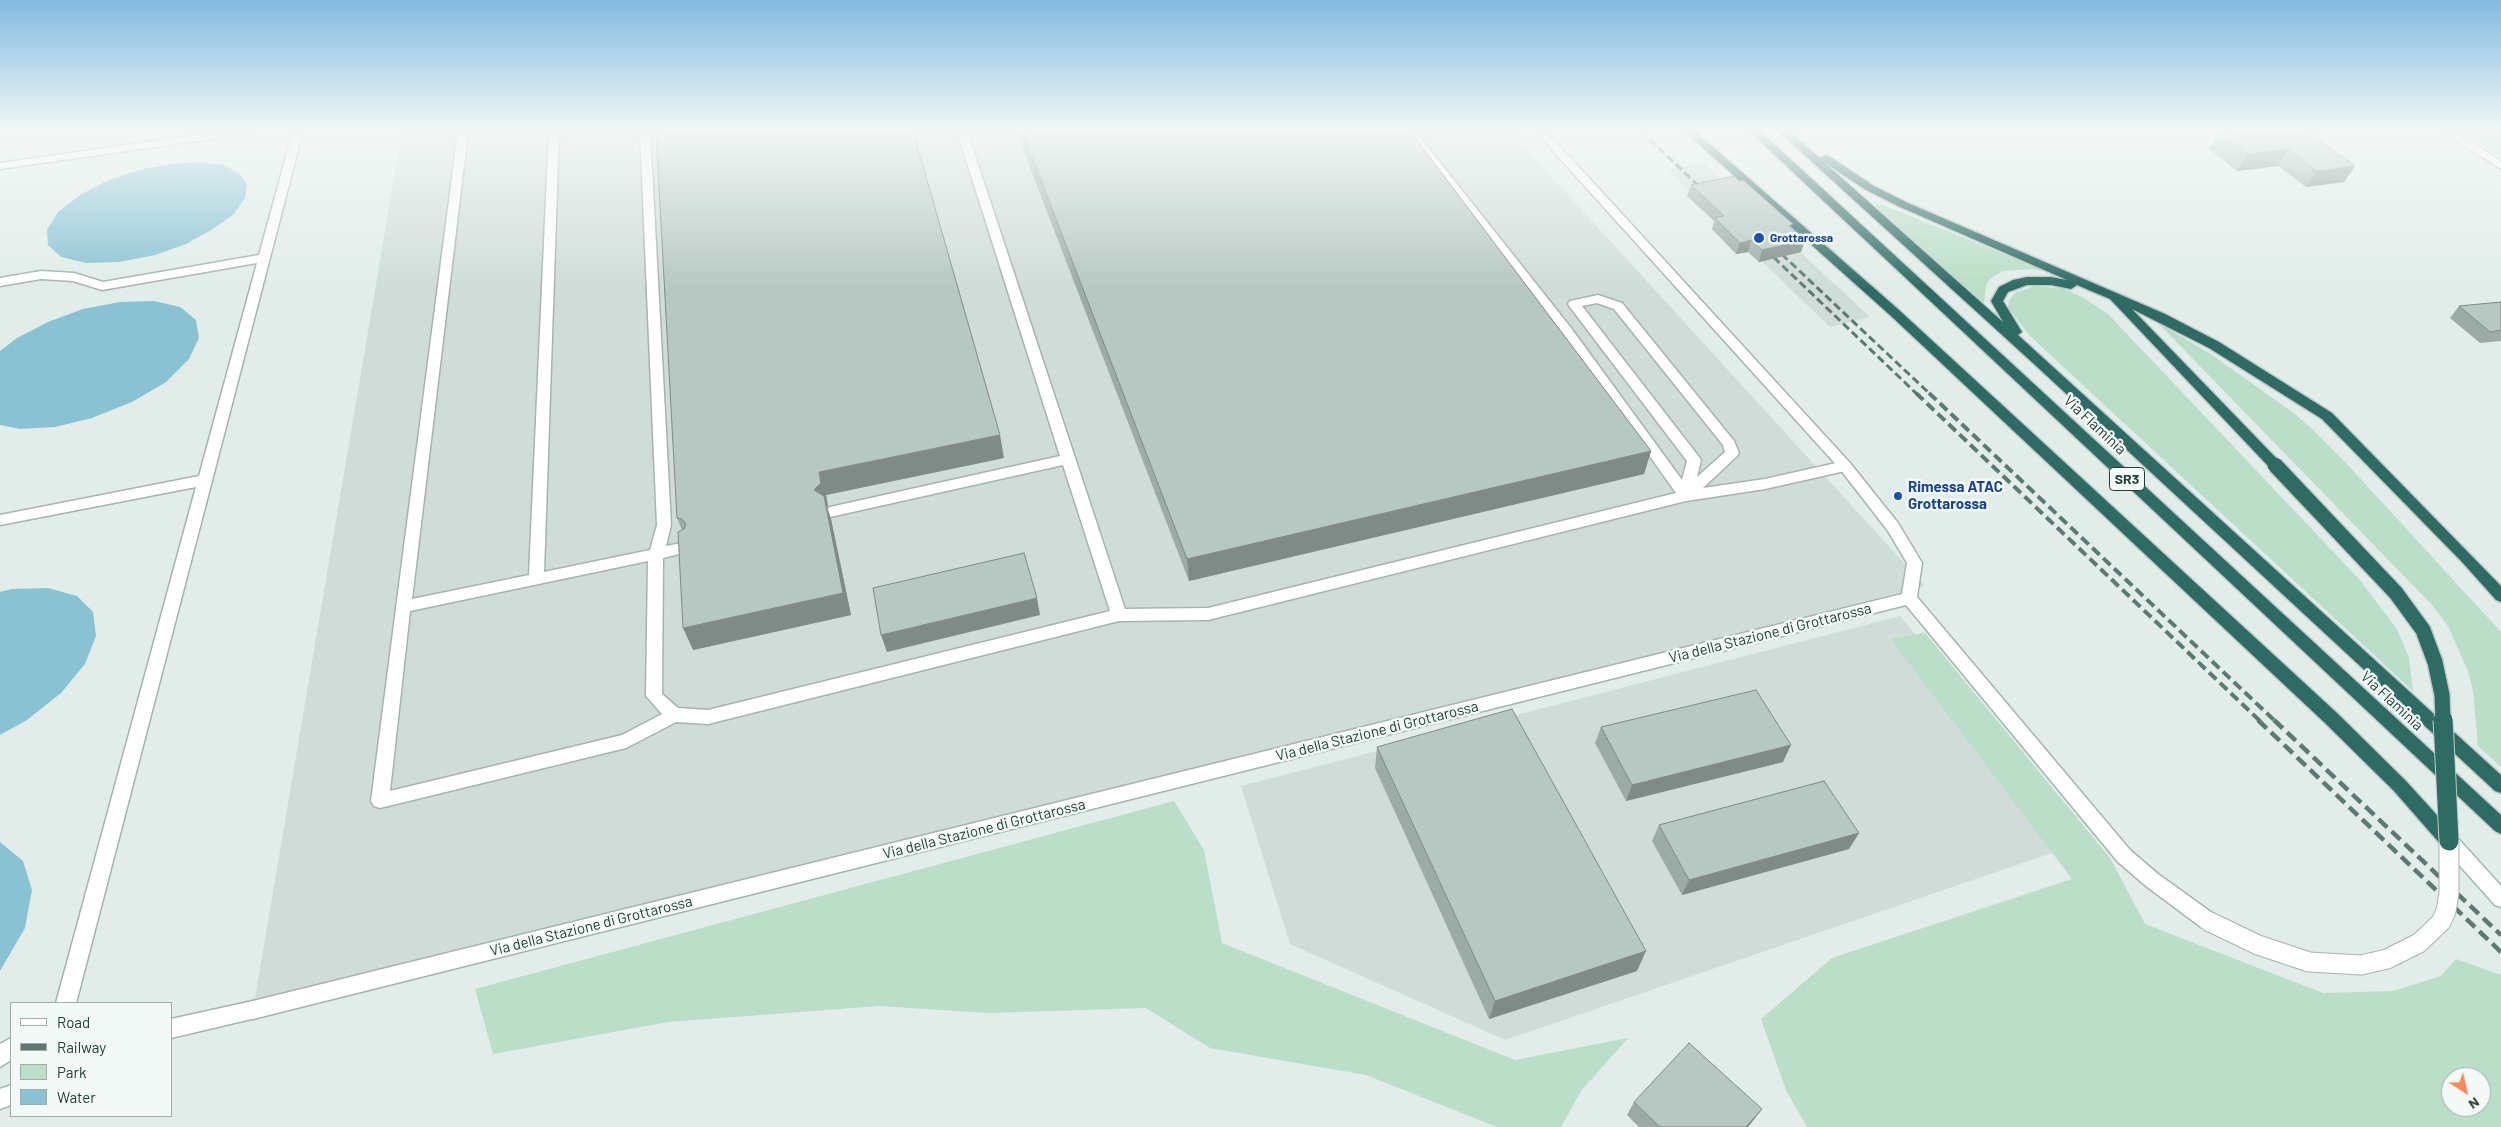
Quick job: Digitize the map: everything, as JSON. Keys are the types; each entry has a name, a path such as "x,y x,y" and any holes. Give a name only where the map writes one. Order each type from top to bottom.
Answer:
{"highway":[{"path":"1749,184 1895,313 2357,743 2413,800 2449,841"},
{"name":"Via Flaminia","path":"1811,184 2501,826"},
{"name":"Via Flaminia","path":"1842,184 2039,361 2501,786"},
{"path":"1863,184 1882,195 2142,308 2214,344 2327,416 2467,558 2501,596"},
{"path":"2039,361 1998,306 1997,301 2003,290 2022,282 2051,281 2112,296 2396,593 2423,630 2435,662 2442,694 2449,841"}],"street":[{"path":"66,1002 284,184"},
{"path":"456,184 402,607 380,801 626,741 674,715 708,717 1119,615 1208,614 1686,496 1765,484 1845,466"},
{"path":"536,579 552,184"},
{"path":"648,184 664,525 656,554 654,696 674,715"},
{"path":"979,184 1119,615"},
{"path":"1451,184 1566,331 1686,496"},
{"path":"1588,184 1845,466 1893,527 1915,563 1909,598 2124,856 2159,885 2208,921 2258,945 2309,962 2331,965 2361,965 2387,959 2419,943 2440,922 2446,911 2449,893 2449,841"},
{"path":"0,282 41,275 74,277 102,286 264,258"},
{"path":"1598,299 1618,306 1729,444 1732,453 1686,496 1694,460 1574,304 1598,299"},
{"path":"830,512 1068,459"},
{"path":"0,520 206,480"},
{"path":"402,607 687,547"},
{"name":"Via della Stazione di Grottarossa","path":"172,1029 1909,598"},
{"path":"2449,841 2501,899"},
{"path":"0,1057 10,1049"}],"shaded area":[{"name":"Rimessa ATAC Grottarossa","path":"393,184 1558,184 1925,586 253,1010"},
{"path":"1681,184 1726,184 1870,317 1830,327"},
{"path":"1900,616 2087,841 1505,1040 1290,944 1241,786"}],"green space":[{"path":"1876,203 2051,273 2034,269 2003,271 1990,279 1986,286 1984,303 1876,207"},
{"path":"2035,286 2064,289 2084,298 2108,314 2359,579 2397,629 2409,658 2413,691 2030,336 2008,307 2009,301 2015,293"},
{"path":"2157,322 2212,355 2295,414 2312,429 2347,464 2501,632 2501,767 2478,746 2473,691 2468,671 2448,626 2432,605"},
{"path":"1925,633 2110,858 2145,924 2323,993 2393,991 2441,976 2456,959 2501,975 2501,1127 1807,1127 1786,1090 1761,1019 1832,958 2072,879 1891,639"},
{"path":"1174,801 1204,850 1222,943 1515,1060 1628,1038 1581,1091 1561,1127 1497,1127 1366,1075 1210,1048 1146,1008 988,1013 879,1006 668,1022 493,1054 475,989"}],"water":[{"path":"102,184 247,184 245,198 234,214 213,229 186,244 155,255 119,262 86,263 61,257 48,245 47,230 58,212 80,195"},
{"path":"154,301 180,307 196,320 199,338 189,359 166,382 132,402 92,418 55,427 20,429 0,425 0,351 17,338 48,322 83,309 120,302"},
{"path":"48,588 77,596 93,612 96,636 85,664 61,693 27,720 0,735 0,592 12,589"},
{"path":"0,842 23,861 32,890 25,928 0,971"}],"building":[{"path":"659,184 928,184 1000,435 819,472 821,483 814,490 824,496 843,593 683,628 678,532 684,529 686,524 682,519 677,518"},
{"path":"1042,184 1450,184 1651,451 1187,559"},
{"path":"1747,184 1793,224 1789,226 1805,240 1762,250 1751,240 1740,243 1715,218 1724,216 1691,185"},
{"path":"2501,302 2501,330 2490,332 2459,306"},
{"path":"1024,553 1037,598 881,635 873,588"},
{"path":"1756,690 1791,745 1632,785 1601,727"},
{"path":"1512,709 1646,951 1495,1001 1377,747"},
{"path":"1824,781 1859,833 1689,880 1659,825"},
{"path":"1689,1043 1762,1109 1746,1127 1660,1127 1634,1102"}],"railway":[{"path":"1696,184 1707,194"},
{"path":"1773,246 1930,394"},
{"path":"1765,249 1917,394"},
{"path":"1916,393 2260,721"},
{"path":"1929,393 2275,721"},
{"path":"2258,720 2501,952"},
{"path":"2274,720 2501,935"}],"place":[{"name":"Grottarossa","path":"1759,238"},
{"name":"Rimessa ATAC Grottarossa","path":"1898,496"}]}
